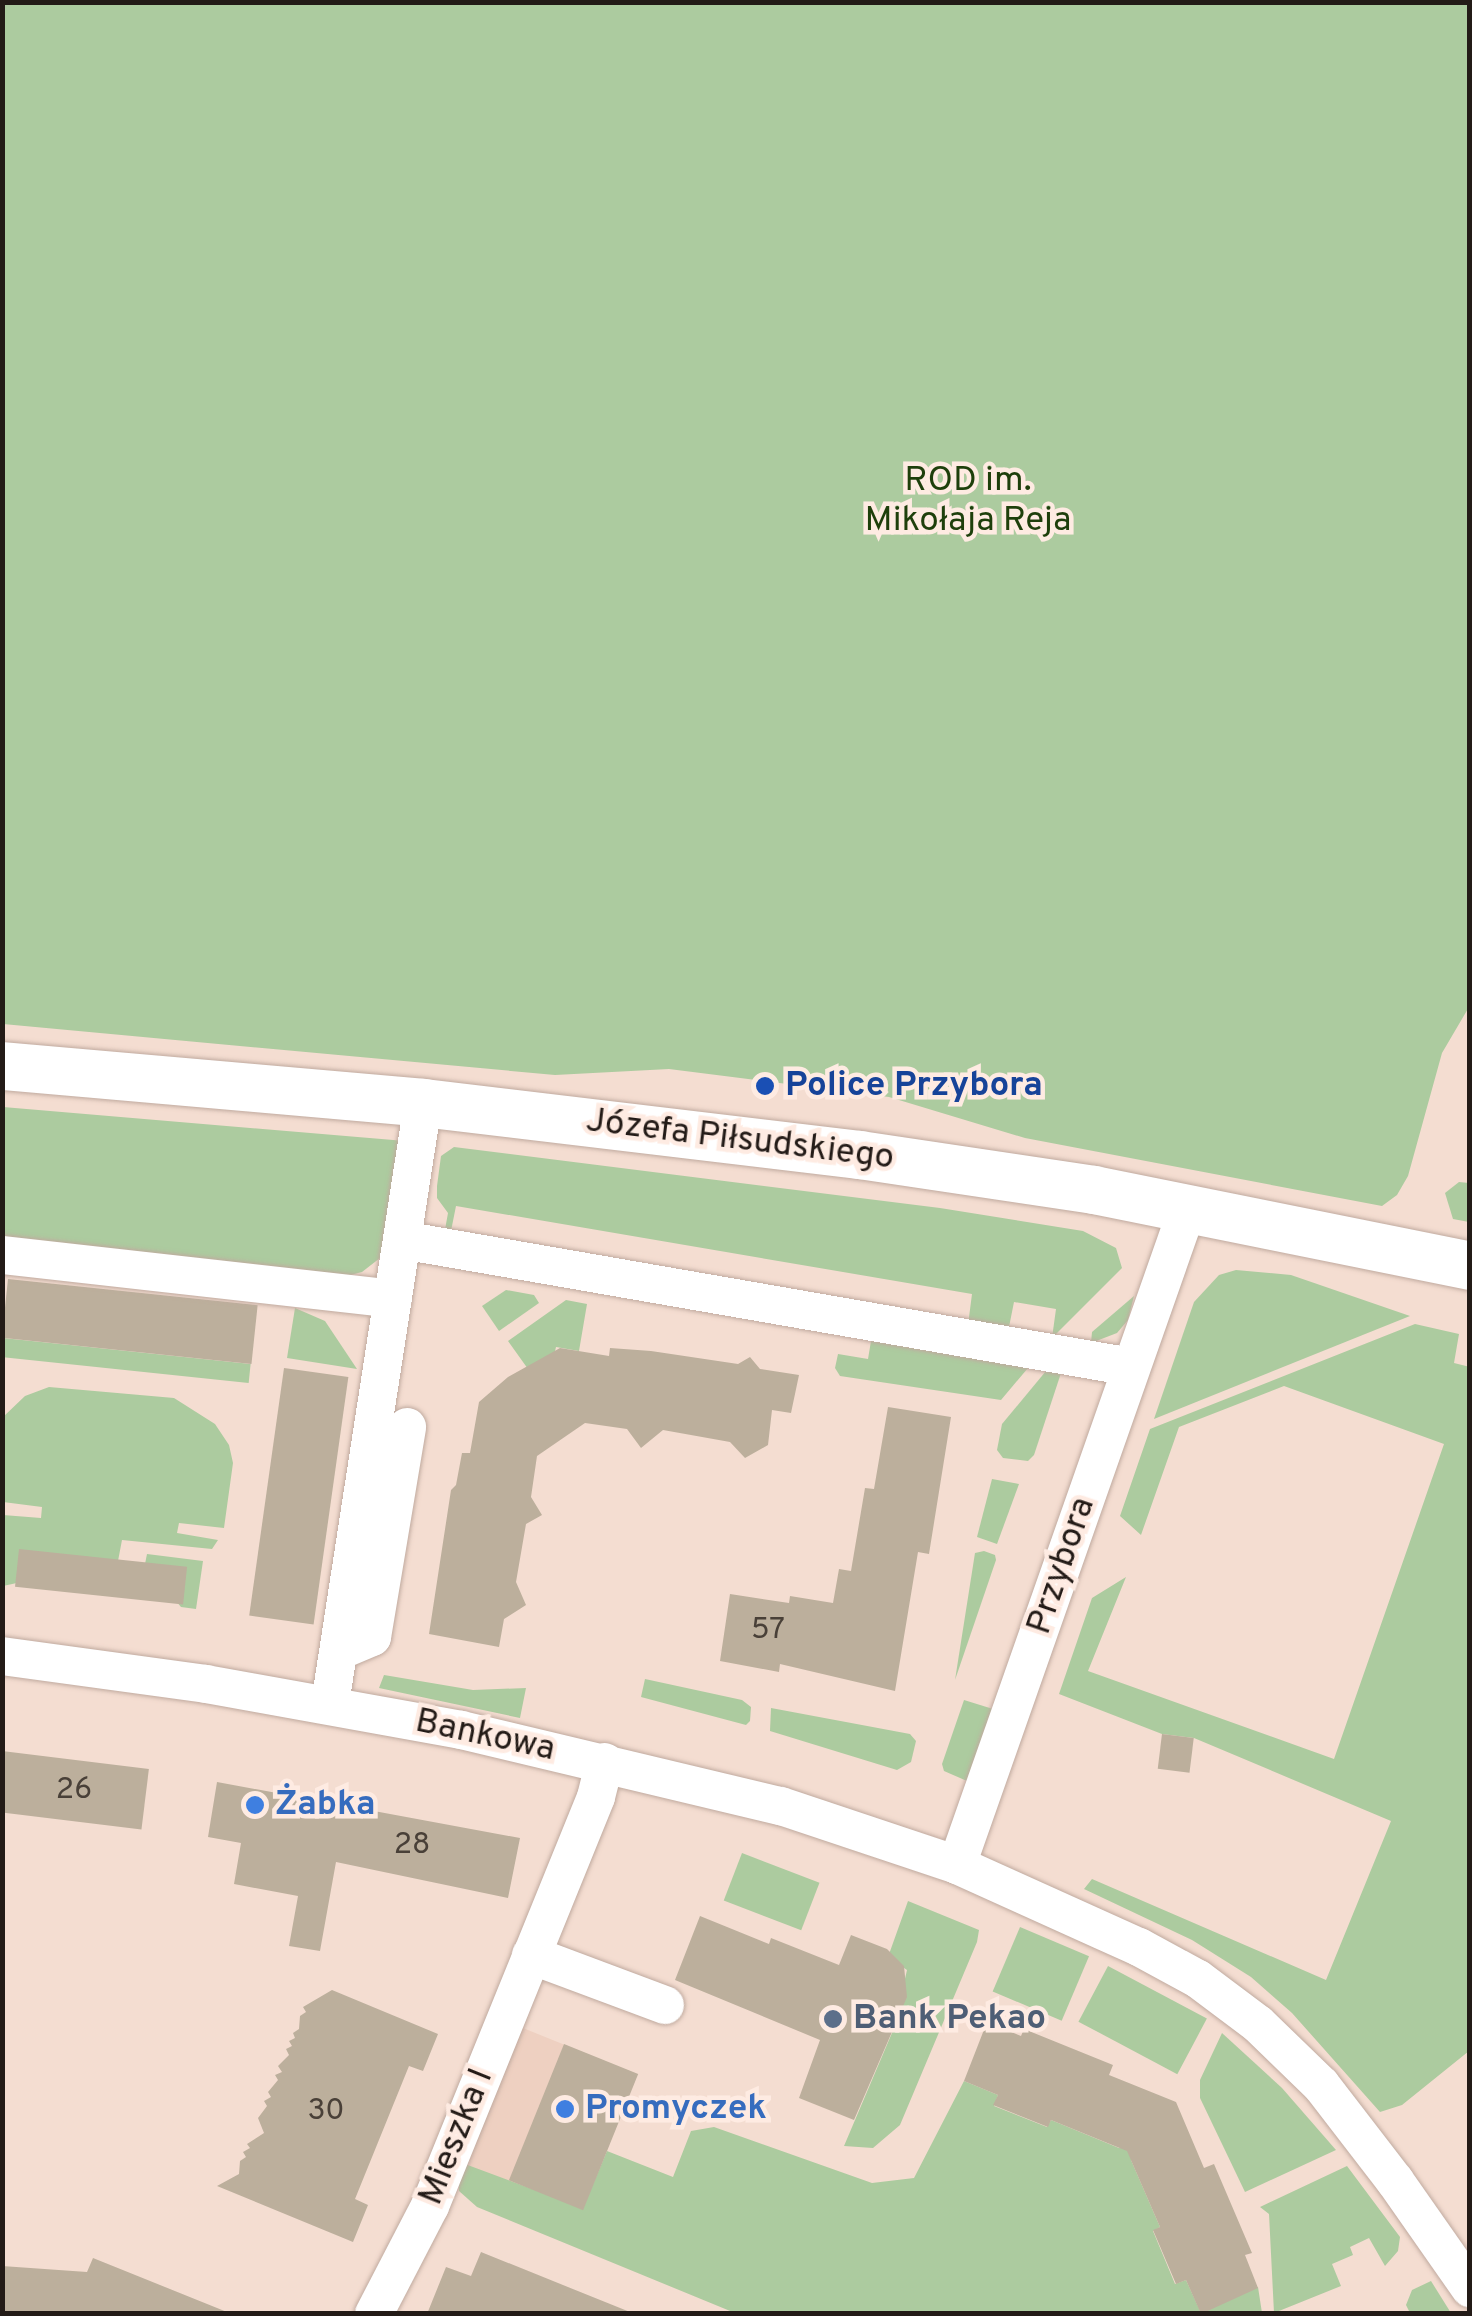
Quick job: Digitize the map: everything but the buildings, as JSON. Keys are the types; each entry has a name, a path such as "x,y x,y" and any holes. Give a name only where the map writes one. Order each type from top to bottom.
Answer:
{"street":[{"name":"Józefa Piłsudskiego","path":"2,1066 423,1103 948,1167 1470,1266"},
{"path":"330,1704 423,1103"},
{"name":"Przybora","path":"956,1865 1187,1210"},
{"path":"402,1240 1131,1367"},
{"path":"2,1255 393,1299"},
{"path":"339,1651 372,1637 407,1427"},
{"name":"Bankowa","path":"2,1656 330,1704 604,1762 781,1806 956,1865"},
{"name":"Mieszka I","path":"374,2314 430,2206 596,1796 604,1762"},
{"path":"956,1865 1139,1947 1198,1979 1258,2024 1332,2100 1469,2288"},
{"path":"531,1956 666,2005"}],"shaded area":[{"path":"518,2026 638,2074 582,2212 463,2163"}],"green space":[{"name":"ROD im. Mikołaja Reja","path":"2,3 1469,3 1469,1007 1442,1053 1408,1176 1397,1195 1382,1206 1025,1138 889,1097 669,1069 555,1075 3,1024"},
{"path":"3,1107 405,1141 390,1242 380,1258 362,1272 335,1279 3,1240"},
{"path":"454,1147 940,1208 1083,1231 1116,1248 1122,1268 1052,1338 1056,1309 1014,1302 1008,1332 968,1325 972,1294 456,1206 450,1236 444,1235 448,1213 437,1198 437,1186 441,1156"},
{"path":"1459,1182 1469,1183 1469,1222 1453,1219 1445,1193"},
{"path":"1236,1270 1291,1275 1410,1316 1154,1419 1194,1302 1219,1275"},
{"path":"506,1290 534,1295 539,1303 499,1331 482,1306"},
{"path":"1134,1296 1128,1320 1117,1333 1091,1343 1092,1332"},
{"path":"566,1300 587,1304 579,1351 556,1347 553,1360 528,1369 508,1341"},
{"path":"295,1308 325,1321 357,1369 287,1358"},
{"path":"1415,1324 1459,1334 1454,1363 1470,1367 1469,2051 1402,2105 1380,2112 1292,2013 1251,1977 1192,1940 1084,1889 1092,1879 1326,1980 1391,1821 1194,1738 1162,1734 1059,1694 1092,1598 1126,1577 1088,1671 1334,1759 1444,1444 1284,1386 1179,1427 1141,1535 1120,1516 1150,1429"},
{"path":"3,1338 251,1364 249,1383 2,1357"},
{"path":"871,1341 1028,1368 1001,1400 840,1376 835,1368 838,1354 868,1359"},
{"path":"1046,1371 1061,1373 1034,1455 1028,1461 1003,1458 997,1450 1002,1424"},
{"path":"49,1387 174,1398 215,1424 229,1445 233,1463 224,1528 179,1523 177,1533 218,1540 212,1549 122,1540 118,1561 3,1586 3,1515 41,1518 42,1507 3,1502 2,1418 25,1396"},
{"path":"992,1479 1019,1484 997,1544 977,1537"},
{"path":"975,1553 995,1555 996,1560 955,1680"},
{"path":"147,1554 203,1561 196,1609 181,1607 145,1564"},
{"path":"384,1675 473,1690 526,1688 520,1718 379,1688"},
{"path":"645,1679 742,1700 751,1707 750,1721 746,1725 641,1697"},
{"path":"964,1700 993,1709 967,1781 944,1771 942,1764"},
{"path":"771,1708 910,1734 916,1741 911,1762 897,1770 770,1731"},
{"path":"742,1853 819,1883 801,1930 724,1901"},
{"path":"908,1901 979,1930 977,1942 900,2125 873,2148 844,2146 903,2007 899,2005 907,1970 888,1957"},
{"path":"1020,1927 1089,1956 1062,2021 993,1991"},
{"path":"1108,1966 1207,2019 1177,2074 1078,2022"},
{"path":"1222,2033 1282,2088 1336,2150 1245,2192 1200,2098 1200,2080"},
{"path":"964,2081 998,2095 994,2106 1047,2127 1051,2120 1119,2148 1132,2146 1131,2160 1160,2227 1153,2231 1175,2284 1186,2280 1201,2313 735,2313 477,2207 459,2191 458,2175 465,2164 583,2208 607,2151 673,2177 691,2131 714,2127 872,2183 914,2178"},
{"path":"1347,2166 1400,2237 1398,2251 1385,2266 1369,2238 1350,2247 1353,2255 1332,2264 1341,2286 1274,2313 1269,2214 1260,2207"},
{"path":"1431,2281 1451,2313 1410,2313 1406,2305 1412,2290"},
{"path":"1258,2287 1262,2313 1201,2313"}],"place":[{"name":"Police Przybora","path":"765,1086"},
{"name":"Żabka","path":"255,1805"},
{"name":"Bank Pekao","path":"833,2019"},
{"name":"Promyczek","path":"565,2109"}]}
